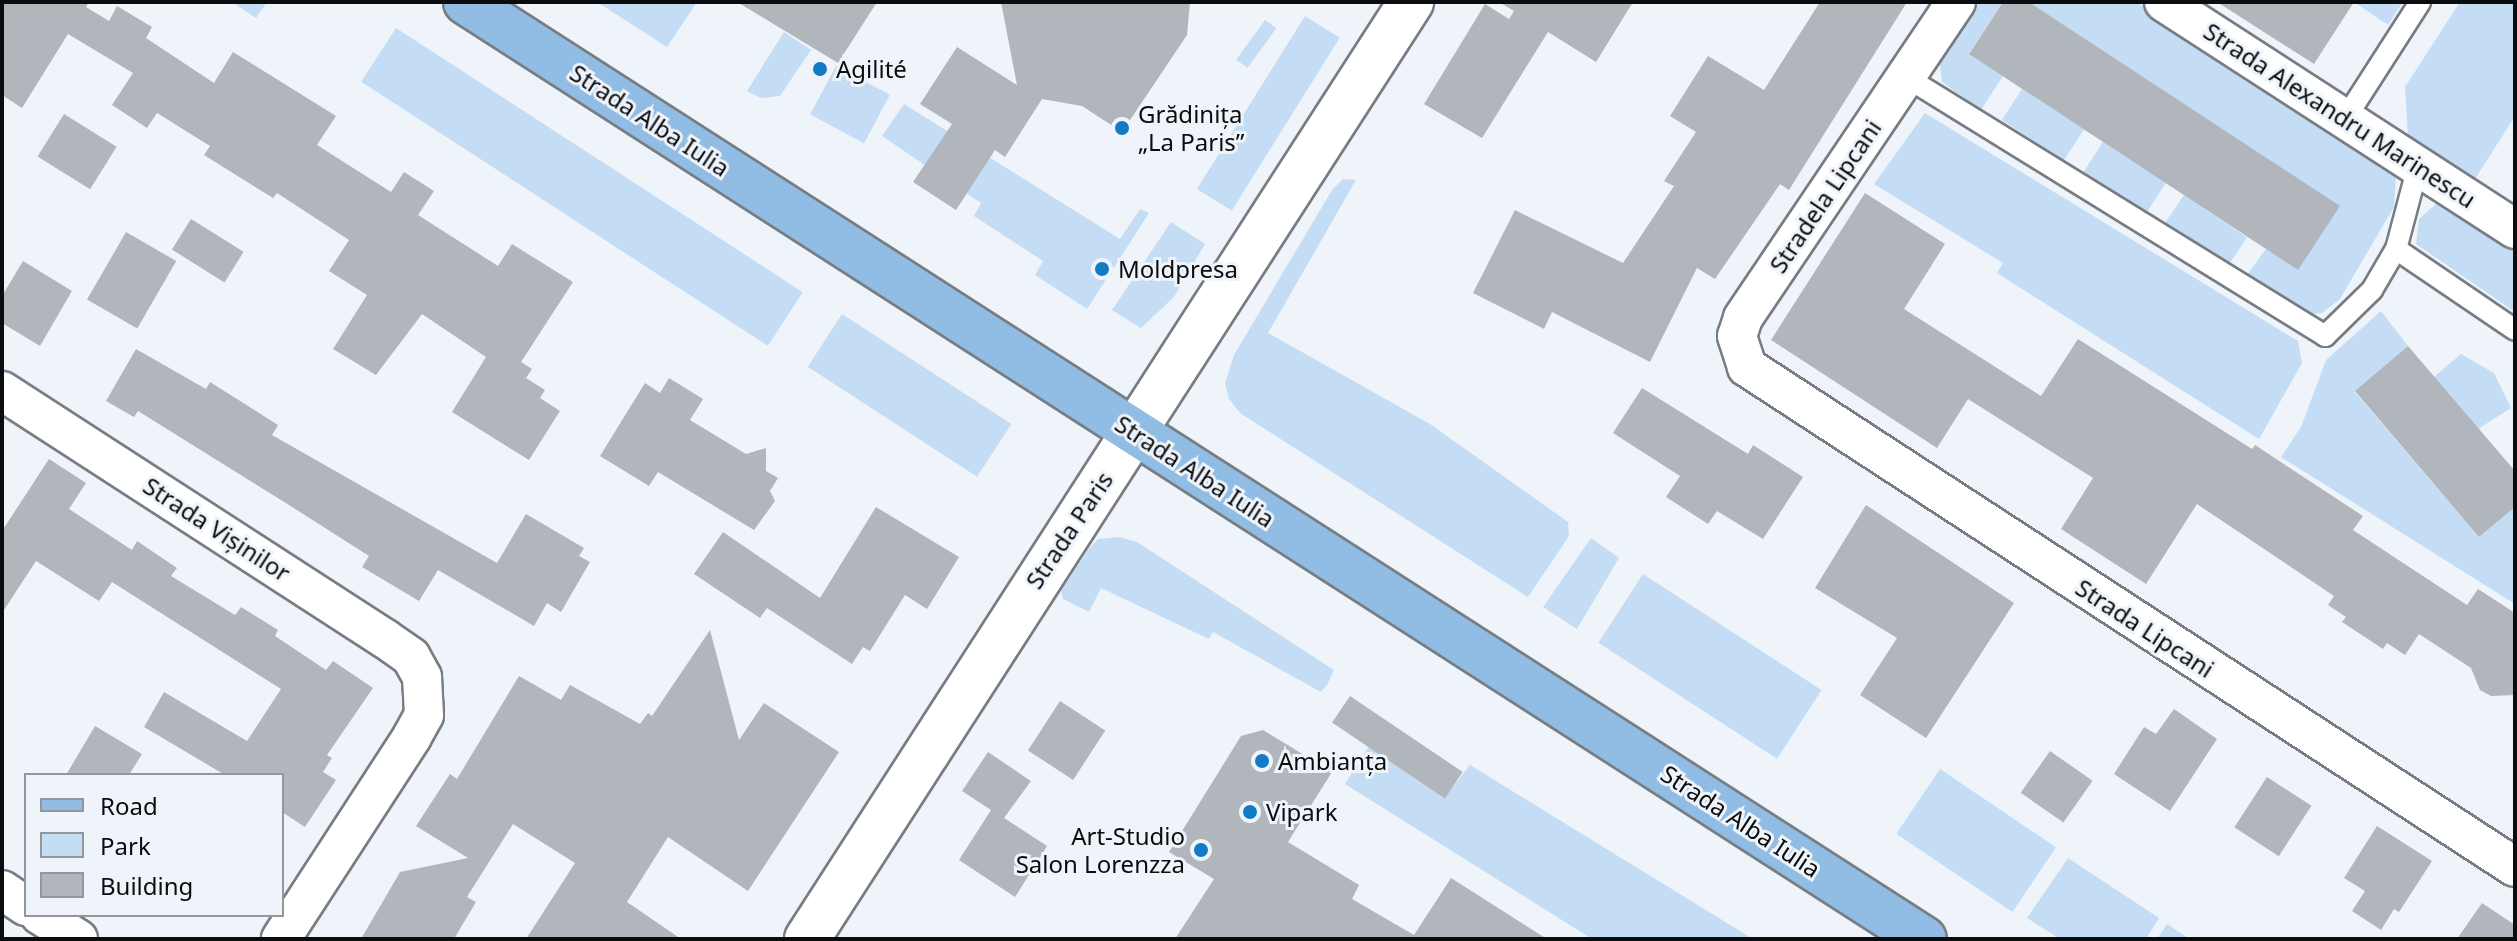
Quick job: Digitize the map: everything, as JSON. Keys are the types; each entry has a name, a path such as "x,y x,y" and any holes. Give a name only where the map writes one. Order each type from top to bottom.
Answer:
{"main road":[{"name":"Strada Alba Iulia","path":"466,2 1924,939"}],"street":[{"name":"Strada Paris","path":"807,939 1075,518 1136,433 1411,2"},
{"name":"Stradela Lipcani","path":"1775,389 1747,367 1739,354 1737,336 1743,318 1956,2"},
{"name":"Strada Alexandru Marinescu","path":"2164,2 2515,229"},
{"name":"Strada Lipcani","path":"1775,389 2515,867"},
{"name":"Strada Vișinilor","path":"2,391 384,638 411,657 422,677 426,698 418,726 281,939"},
{"path":"2,890 24,905"},
{"path":"43,917 78,939"}],"lane":[{"path":"2345,119 2420,2"},
{"path":"1906,77 2325,336 2372,290 2396,249 2418,166"},
{"path":"2396,249 2515,330"}],"green space":[{"path":"232,2 267,2 256,18"},
{"path":"597,2 697,2 667,47"},
{"path":"1973,2 2003,2 1969,53 2003,76 1981,110 1942,82 1939,60"},
{"path":"2029,2 2136,2 2396,176 2394,207 2340,299 2322,313 2306,315 2246,276 2266,249 2298,269 2339,206"},
{"path":"2354,2 2403,2 2388,25"},
{"path":"2460,2 2515,2 2515,116 2475,179 2408,136 2405,87"},
{"path":"1305,16 1340,38 1232,211 1197,189"},
{"path":"1265,20 1276,28 1248,68 1236,60"},
{"path":"396,28 803,292 768,346 361,82"},
{"path":"784,32 811,50 780,96 761,98 747,91"},
{"path":"836,66 890,95 864,143 810,115"},
{"path":"2022,89 2084,129 2064,160 2002,120"},
{"path":"904,104 1120,239 1140,209 1149,213 1087,309 1035,275 1043,261 974,216 981,203 882,136"},
{"path":"1925,113 2298,341 2302,363 2259,439 1997,273 2003,263 1874,184"},
{"path":"2103,142 2166,183 2146,214 2083,173"},
{"path":"1343,179 1356,180 1268,333 1430,424 1568,522 1569,536 1528,597 1240,413 1229,399 1225,383 1234,355 1332,190"},
{"path":"2184,195 2247,237 2227,267 2164,225"},
{"path":"2436,204 2515,248 2515,312 2416,244 2419,219"},
{"path":"1171,222 1205,244 1174,297 1141,328 1112,310"},
{"path":"2381,311 2408,346 2355,392 2479,537 2515,507 2515,604 2281,457 2301,427 2326,360"},
{"path":"842,314 1011,424 977,477 808,367"},
{"path":"2461,354 2494,373 2511,408 2478,429 2434,377"},
{"path":"1119,537 1137,542 1334,670 1327,685 1321,692 1213,632 1209,639 1101,588 1089,612 1063,599 1061,591 1088,550 1098,539"},
{"path":"1591,538 1619,558 1577,629 1543,607"},
{"path":"1643,574 1822,690 1777,759 1598,643"},
{"path":"1369,746 1445,797 1470,765 1753,939 1592,939 1345,784"},
{"path":"1940,769 2056,847 2012,912 1896,834"},
{"path":"2068,858 2159,918 2146,939 2060,939 2027,918"},
{"path":"2167,924 2190,939 2157,939"}],"building":[{"path":"2,2 89,2 86,7 109,21 117,6 152,27 146,38 214,83 233,52 336,116 317,145 391,192 404,172 434,191 418,215 498,266 512,244 573,282 521,362 532,369 526,378 545,390 540,398 560,411 529,460 452,412 486,357 422,314 376,375 333,349 367,295 329,271 349,240 277,193 273,198 204,155 210,146 157,113 147,128 112,105 133,73 68,34 22,108 2,95"},
{"path":"737,2 877,2 838,63"},
{"path":"1001,2 1190,2 1187,35 1122,132 1082,106 1042,99 1005,157 995,150 956,210 913,182 952,124 920,104 957,47 1017,85"},
{"path":"1499,2 1633,2 1596,62 1548,32 1482,138 1424,104 1485,4 1509,19 1514,11"},
{"path":"1820,2 1907,2 1789,190 1780,184 1715,279 1697,268 1650,362 1552,312 1544,329 1473,293 1515,210 1623,263 1674,186 1664,181 1696,132 1670,116 1708,56 1764,90"},
{"path":"2003,2 2029,2 2340,206 2298,270 1969,54"},
{"path":"2217,2 2354,2 2314,64"},
{"path":"64,114 117,147 90,189 38,156"},
{"path":"1865,193 1945,244 1904,309 2041,396 2078,339 2252,449 2255,445 2363,516 2353,530 2467,605 2478,589 2515,613 2515,695 2491,696 2480,690 2471,668 2419,634 2405,655 2387,643 2383,649 2342,622 2346,617 2328,605 2334,596 2197,504 2146,584 2061,529 2093,478 1968,399 1937,448 1771,340"},
{"path":"191,219 244,252 225,282 172,250"},
{"path":"126,232 176,261 137,329 87,300"},
{"path":"23,261 72,291 40,346 2,323 2,296"},
{"path":"2408,346 2515,471 2515,507 2479,537 2355,391"},
{"path":"136,349 206,389 210,382 278,425 272,435 497,563 526,514 584,548 579,556 590,562 561,612 547,603 534,626 438,570 419,601 362,567 369,556 138,411 134,417 106,401"},
{"path":"669,378 703,399 690,420 746,454 766,448 766,471 778,478 770,491 775,501 754,530 658,472 649,486 600,456 645,383 660,393"},
{"path":"1642,388 1748,454 1753,445 1803,477 1763,539 1717,511 1708,524 1666,497 1680,476 1613,433"},
{"path":"49,459 86,483 69,509 132,550 137,541 177,568 171,576 235,615 241,607 278,630 275,636 326,670 333,661 373,688 327,755 332,758 323,772 336,780 305,827 284,813 284,773 222,773 144,727 164,692 247,741 281,689 112,582 99,601 36,561 2,613 2,531"},
{"path":"1866,505 2014,603 1926,738 1860,695 1897,638 1815,588"},
{"path":"876,507 959,557 927,609 905,595 870,651 863,647 852,664 767,608 760,618 694,574 723,532 820,598"},
{"path":"710,630 739,740 764,703 839,752 748,891 668,837 627,902 681,939 526,939 575,863 513,824 467,897 476,902 454,939 361,939 400,872 468,858 416,826 450,774 457,779 519,676 561,700 570,685 640,724 648,713 652,716"},
{"path":"1350,696 1463,772 1445,799 1332,723"},
{"path":"1060,701 1105,730 1073,780 1028,750"},
{"path":"2174,709 2217,739 2170,811 2114,774 2144,727 2156,734"},
{"path":"95,726 142,754 130,773 67,773"},
{"path":"1263,730 1332,772 1288,842 1359,885 1352,899 1414,935 1451,878 1547,939 1175,939 1214,879 1169,852 1241,736"},
{"path":"2050,751 2093,781 2063,823 2021,793"},
{"path":"988,752 1031,781 1004,818 1047,846 1015,897 959,860 991,810 962,791"},
{"path":"2267,777 2311,806 2279,856 2234,827"},
{"path":"2377,826 2432,861 2399,912 2394,909 2381,930 2352,911 2365,891 2344,878"},
{"path":"2482,903 2515,925 2515,939 2457,939"}],"place":[{"name":"Agilité","path":"820,69"},
{"name":"Grădinița „La Paris”","path":"1122,128"},
{"name":"Moldpresa","path":"1102,269"},
{"name":"Ambianța","path":"1262,761"},
{"name":"Vipark","path":"1250,812"},
{"name":"Art-Studio Salon Lorenzza","path":"1201,850"}]}
